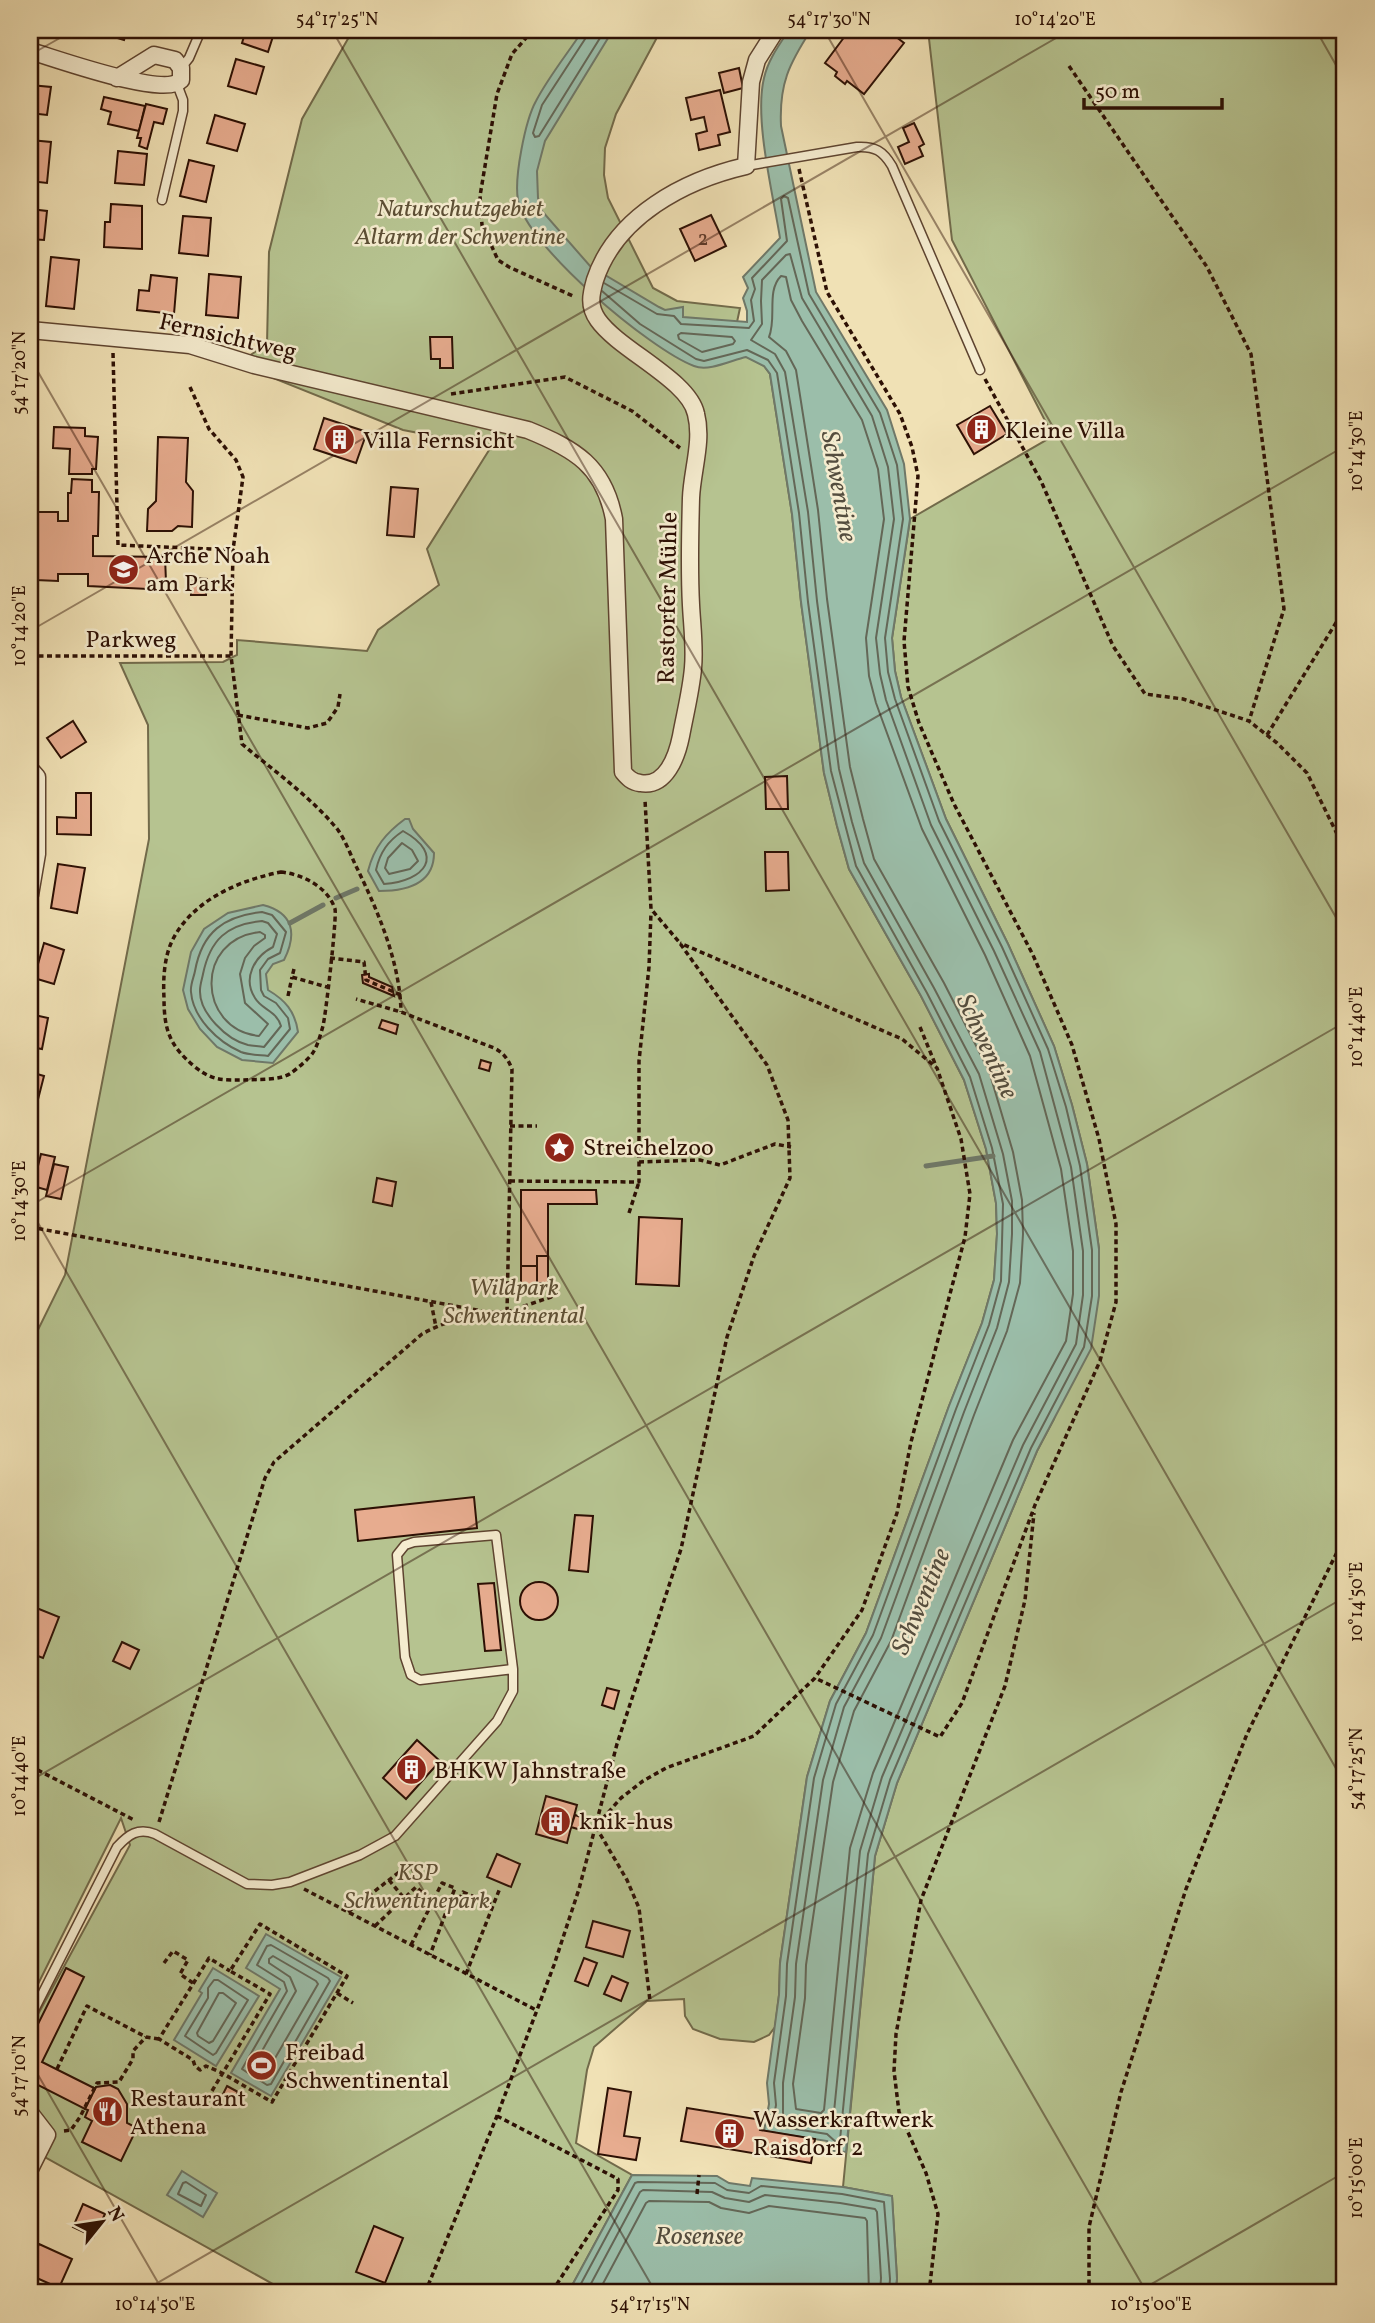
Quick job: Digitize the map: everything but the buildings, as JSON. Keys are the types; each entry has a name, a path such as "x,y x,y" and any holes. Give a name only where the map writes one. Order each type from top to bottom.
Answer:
{"street":[{"path":"591,296 599,270 617,239 651,208 702,180 746,166 752,75 757,60 776,30"},
{"path":"30,51 117,78 166,86 177,84 181,80 181,68 175,60 154,55 117,78"},
{"name":"Rastorfer Mühle","path":"373,392 528,429 577,454 596,473 609,496 614,519 623,772 634,782 645,784 660,778 673,761 679,745 694,665 691,495 698,426 696,411 682,390 598,320 591,296"},
{"name":"Fernsichtweg","path":"30,330 190,345 254,365 373,392"},
{"path":"30,769 37,777 37,854 30,895"},
{"path":"30,2113 47,2135 30,2169"}],"lane":[{"path":"181,68 189,58 201,30"},
{"path":"162,200 183,111 183,100 177,84"},
{"path":"746,166 863,147 877,149 887,157 980,370"},
{"path":"30,2018 117,1847 125,1839 139,1831 155,1833 247,1884 272,1885 290,1882 359,1855 395,1836 497,1721 513,1691 513,1669 496,1535 414,1542 400,1549 397,1555 404,1644 411,1675 420,1680 513,1669"}],"path":[{"path":"533,30 512,54 497,94 480,196 482,225 498,260 565,293 591,296"},
{"path":"1069,66 1207,267 1251,354 1284,609 1249,721"},
{"path":"793,157 827,292 900,414 912,447 918,476 904,641 908,687 919,723 954,804 1033,955 1072,1045 1098,1139 1116,1224 1116,1302 1100,1361 1035,1505 962,1703 940,1737 815,1678"},
{"path":"113,337 118,545 233,550"},
{"path":"980,370 1041,481 1113,646 1144,694 1183,699 1249,721 1267,735 1307,773 1342,842 1345,855"},
{"path":"446,395 565,377 632,411 695,460"},
{"path":"190,387 209,429 236,460 243,477 233,550 231,656 242,744 318,807 340,833 388,941 401,995 401,1012"},
{"path":"1267,735 1345,608"},
{"name":"Parkweg","path":"30,656 231,656"},
{"path":"238,715 308,728 327,723 338,707 340,694"},
{"path":"629,1213 639,1182 639,1061 649,967 651,909 645,784"},
{"path":"281,872 295,873 322,890 335,909 327,986 323,1026 313,1052 289,1075 268,1079 210,1079 180,1054 167,1034 163,1014 163,977 172,941 186,921 203,905 228,887 257,877 281,872"},
{"path":"425,2293 498,2116 579,1889 617,1744 681,1549 727,1337 754,1256 790,1178 788,1120 766,1065 679,942 651,909"},
{"path":"679,942 902,1039 937,1068"},
{"path":"331,958 364,962 366,980 401,995"},
{"path":"288,996 294,969"},
{"path":"292,977 327,986"},
{"path":"356,999 401,1012 494,1048 503,1053 512,1069 507,1312"},
{"path":"596,1827 621,1798 643,1781 666,1768 754,1736 815,1678 862,1609 897,1513 911,1443 965,1237 970,1194 961,1139 920,1027"},
{"path":"510,1126 537,1126"},
{"path":"639,1162 700,1160 720,1166 775,1144 791,1147"},
{"path":"510,1181 639,1182"},
{"path":"30,1227 484,1311 507,1312 551,1297 560,1289"},
{"path":"431,1302 436,1327"},
{"path":"155,1833 265,1478 274,1462 411,1343 436,1327 484,1311"},
{"path":"929,2293 938,2214 926,2173 899,2112 894,2071 896,2034 921,1900 1005,1686 1025,1600 1035,1505"},
{"path":"1089,2293 1089,2227 1121,2092 1186,1889 1247,1734 1345,1536"},
{"path":"30,1603 35,1593"},
{"path":"30,1766 137,1822 139,1831"},
{"path":"596,1827 627,1880 639,1908 650,2001"},
{"path":"348,1912 403,1870"},
{"path":"389,1880 404,1898"},
{"path":"290,1882 537,2011"},
{"path":"411,1945 442,1883 455,1888 430,1955"},
{"path":"375,1926 416,1887 433,1901"},
{"path":"466,1974 500,1888"},
{"path":"452,1896 460,1900 463,1892 494,1905"},
{"path":"57,2069 87,2006 146,2037 159,2039 193,2060 200,2070 206,2066 222,2073 272,2102 347,1976 260,1924 230,1971"},
{"path":"164,1963 173,1951 188,1960 180,1974 194,1983"},
{"path":"159,2039 209,1958 270,1994 212,2091"},
{"path":"337,1993 352,2003"},
{"path":"71,2130 97,2083 119,2082 133,2059 134,2051 146,2037"},
{"path":"498,2116 618,2179 618,2190 551,2293"},
{"path":"696,2194 699,2175"}],"green space":[{"name":"Wildpark Schwentinental","path":"353,30 661,30 616,114 605,148 604,175 608,198 653,288 677,301 740,308 737,322 746,356 764,366 770,374 792,514 824,773 837,826 849,869 921,996 964,1080 986,1149 996,1203 994,1280 982,1323 866,1633 830,1701 807,1777 780,1963 775,2027 769,2035 754,2042 720,2039 693,2029 685,2016 684,1999 647,2001 594,2047 587,2070 576,2143 632,2175 568,2293 289,2293 43,2156 54,2135 30,2102 30,2029 130,1845 121,1818 30,2000 30,1346 65,1275 149,839 148,725 120,663 223,662 237,655 237,640 367,651 378,630 439,585 427,549 491,447 403,430 268,376 249,356 267,344 269,252 302,119"},
{"path":"928,30 1345,30 1345,2293 895,2293 897,2279 892,2196 843,2187 875,1856 897,1783 1037,1451 1054,1419 1099,1249 1087,1164 1054,1046 1008,944 946,819 901,697 895,671 892,638 910,519 1053,436 952,240"}],"water":[{"name":"Schwentine","path":"583,30 613,30 545,141 537,171 538,198 542,211 590,266 659,307 665,310 683,307 683,317 747,322 743,298 748,288 743,277 780,238 763,135 761,114 764,78 771,59 789,30 811,30 787,75 782,98 781,126 816,292 887,410 904,464 910,519 892,638 901,697 946,819 1008,944 1054,1046 1087,1164 1099,1249 1099,1296 1091,1349 1037,1451 897,1783 875,1856 846,2152 825,2150 827,2141 764,2131 769,2104 767,2083 779,1995 780,1963 807,1777 830,1701 866,1633 982,1323 994,1280 996,1203 986,1149 964,1080 921,996 849,869 837,826 824,773 792,514 770,374 764,366 746,357 713,367 694,366 649,340 566,269 526,220 518,200 519,164 532,110"},
{"path":"405,819 409,819 413,829 434,853 433,864 424,879 417,884 379,891 368,871 371,862 382,841"},
{"path":"263,905 281,913 290,926 291,942 284,960 273,964 266,974 268,990 288,1007 298,1032 273,1063 242,1060 217,1047 200,1029 188,1009 183,990 191,952 204,929 228,913"},
{"path":"266,1934 341,1977 271,2096 231,2073 280,1989 246,1968"},
{"path":"213,1968 259,1996 216,2066 174,2040 202,1993 199,1991"},
{"path":"182,2171 217,2193 203,2217 167,2195"},
{"name":"Rosensee","path":"632,2175 717,2176 729,2183 750,2186 752,2178 843,2187 892,2196 897,2279 895,2293 568,2293"}],"waterway":[{"path":"336,898 357,889"},
{"path":"290,923 323,905"},
{"path":"926,1166 993,1156"}],"place":[{"name":"Kleine Villa","path":"982,430"},
{"name":"Villa Fernsicht","path":"340,440"},
{"name":"Arche Noah am Park","path":"123,569"},
{"name":"Streichelzoo","path":"560,1147"},
{"name":"BHKW Jahnstraße","path":"411,1770"},
{"name":"knik-hus","path":"556,1821"},
{"name":"Freibad Schwentinental","path":"262,2066"},
{"name":"Restaurant Athena","path":"107,2112"},
{"name":"Wasserkraftwerk Raisdorf 2","path":"730,2133"}],"park label":[{"name":"Naturschutzgebiet Altarm der Schwentine","path":"460,222"},
{"name":"KSP Schwentinepark","path":"417,1886"}]}
